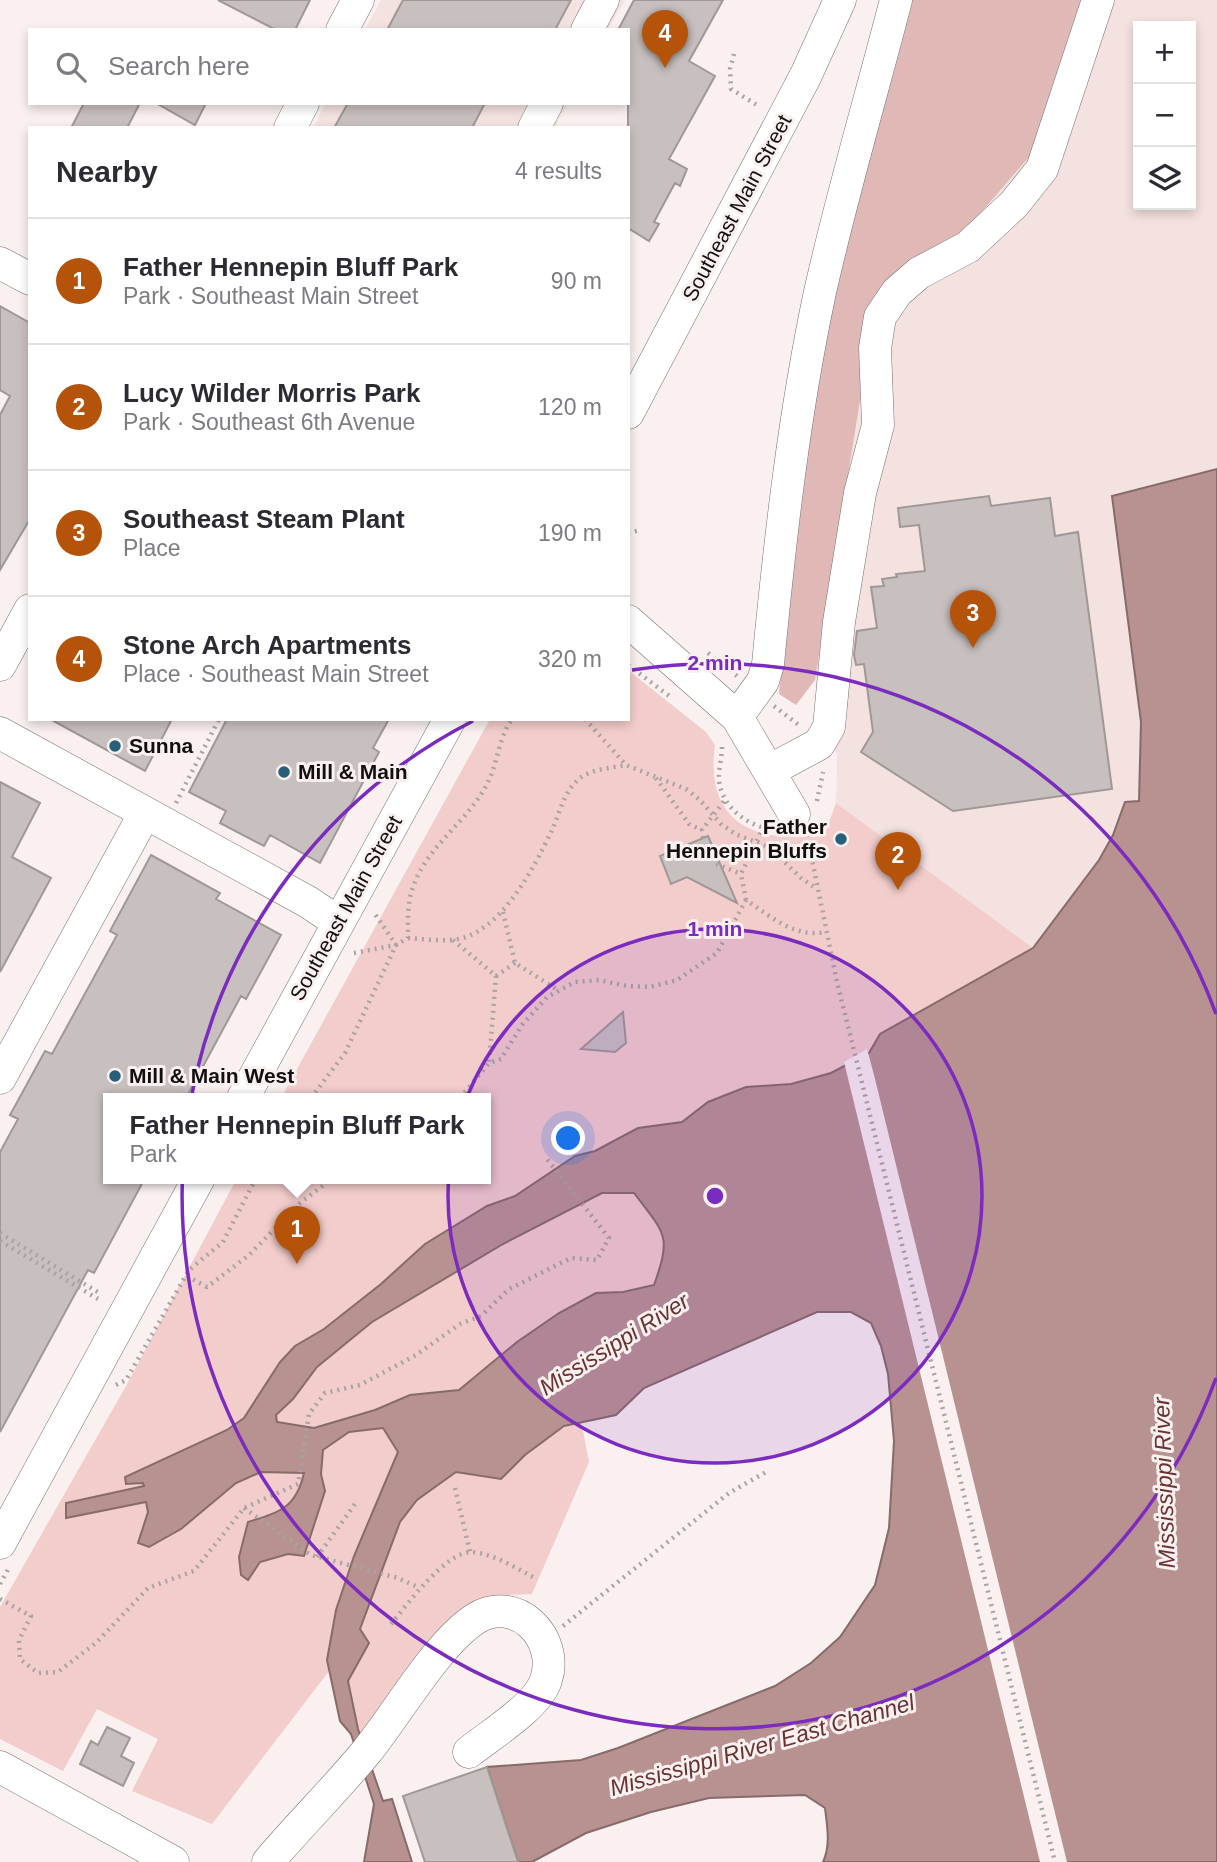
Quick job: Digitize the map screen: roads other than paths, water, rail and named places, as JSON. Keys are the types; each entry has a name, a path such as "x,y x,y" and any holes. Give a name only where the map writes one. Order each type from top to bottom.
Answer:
{"street":[{"path":"343,28 358,0"},
{"path":"588,28 603,0"},
{"name":"Southeast Main Street","path":"630,409 806,75 840,0"},
{"path":"728,727 757,691 768,664 795,432 821,290 896,0"},
{"path":"769,771 819,744 829,727 841,609 860,494 878,425 875,348 880,317 897,292 919,273 968,247 1014,204 1042,169 1098,0"},
{"path":"291,126 302,105"},
{"path":"535,126 546,105"},
{"path":"0,263 28,278"},
{"path":"0,665 28,614"},
{"path":"630,623 709,689 728,727 769,771 794,814"},
{"name":"Southeast Main Street","path":"246,1093 449,721"},
{"path":"0,733 308,902 338,922"},
{"path":"0,1078 154,818"},
{"path":"0,1543 196,1184"},
{"path":"268,1862 363,1756 438,1656 477,1618 510,1613 523,1616 537,1628 543,1642 548,1660 547,1679 540,1692 469,1752"},
{"path":"0,1767 173,1862"}],"water":[{"path":"1217,469 1217,1862 823,1862 828,1842 825,1808 805,1795 709,1798 651,1812 586,1833 532,1862 518,1862 487,1767 581,1760 775,1686 811,1663 840,1637 875,1585 889,1528 894,1441 888,1374 881,1346 871,1323 851,1312 817,1312 644,1388 616,1415 564,1426 525,1455 501,1479 456,1472 417,1500 400,1522 360,1629 369,1643 348,1681 358,1729 383,1801 392,1799 412,1862 364,1862 374,1804 351,1734 340,1721 327,1660 336,1610 354,1556 398,1452 383,1428 349,1432 323,1450 321,1474 325,1491 304,1556 288,1554 260,1562 248,1580 241,1575 239,1557 248,1522 285,1507 296,1494 304,1473 261,1472 236,1483 181,1529 149,1547 138,1543 148,1512 146,1502 66,1518 66,1503 144,1486 143,1483 126,1484 125,1477 227,1430 244,1418 280,1362 295,1346 324,1329 381,1284 425,1244 487,1206 515,1196 575,1156 595,1151 638,1128 682,1122 708,1102 746,1087 791,1084 831,1073 869,1053 880,1034 1033,948 1099,860 1113,835 1125,802 1139,801 1141,722 1112,496","holes":["602,1193 634,1193 659,1227 664,1245 654,1285 623,1292 596,1293 559,1313 517,1342 459,1390 410,1395 375,1410 314,1428 277,1422 276,1415 293,1399 317,1367 372,1322 503,1244"]}],"place":[{"name":"Stone Arch Apartments","path":"665,68"},
{"name":"Southeast Steam Plant","path":"973,648"},
{"name":"Sunna","path":"115,746"},
{"name":"Mill & Main","path":"284,772"},
{"name":"Father Hennepin Bluffs","path":"841,839"},
{"name":"Lucy Wilder Morris Park","path":"898,890"},
{"name":"Mill & Main West","path":"115,1076"},
{"name":"Father Hennepin Bluff Park","path":"297,1264"}],"water label":[{"name":"Mississippi River","path":"614,1344"},
{"name":"Mississippi River","path":"1164,1483"},
{"name":"Mississippi River East Channel","path":"762,1745"}]}
